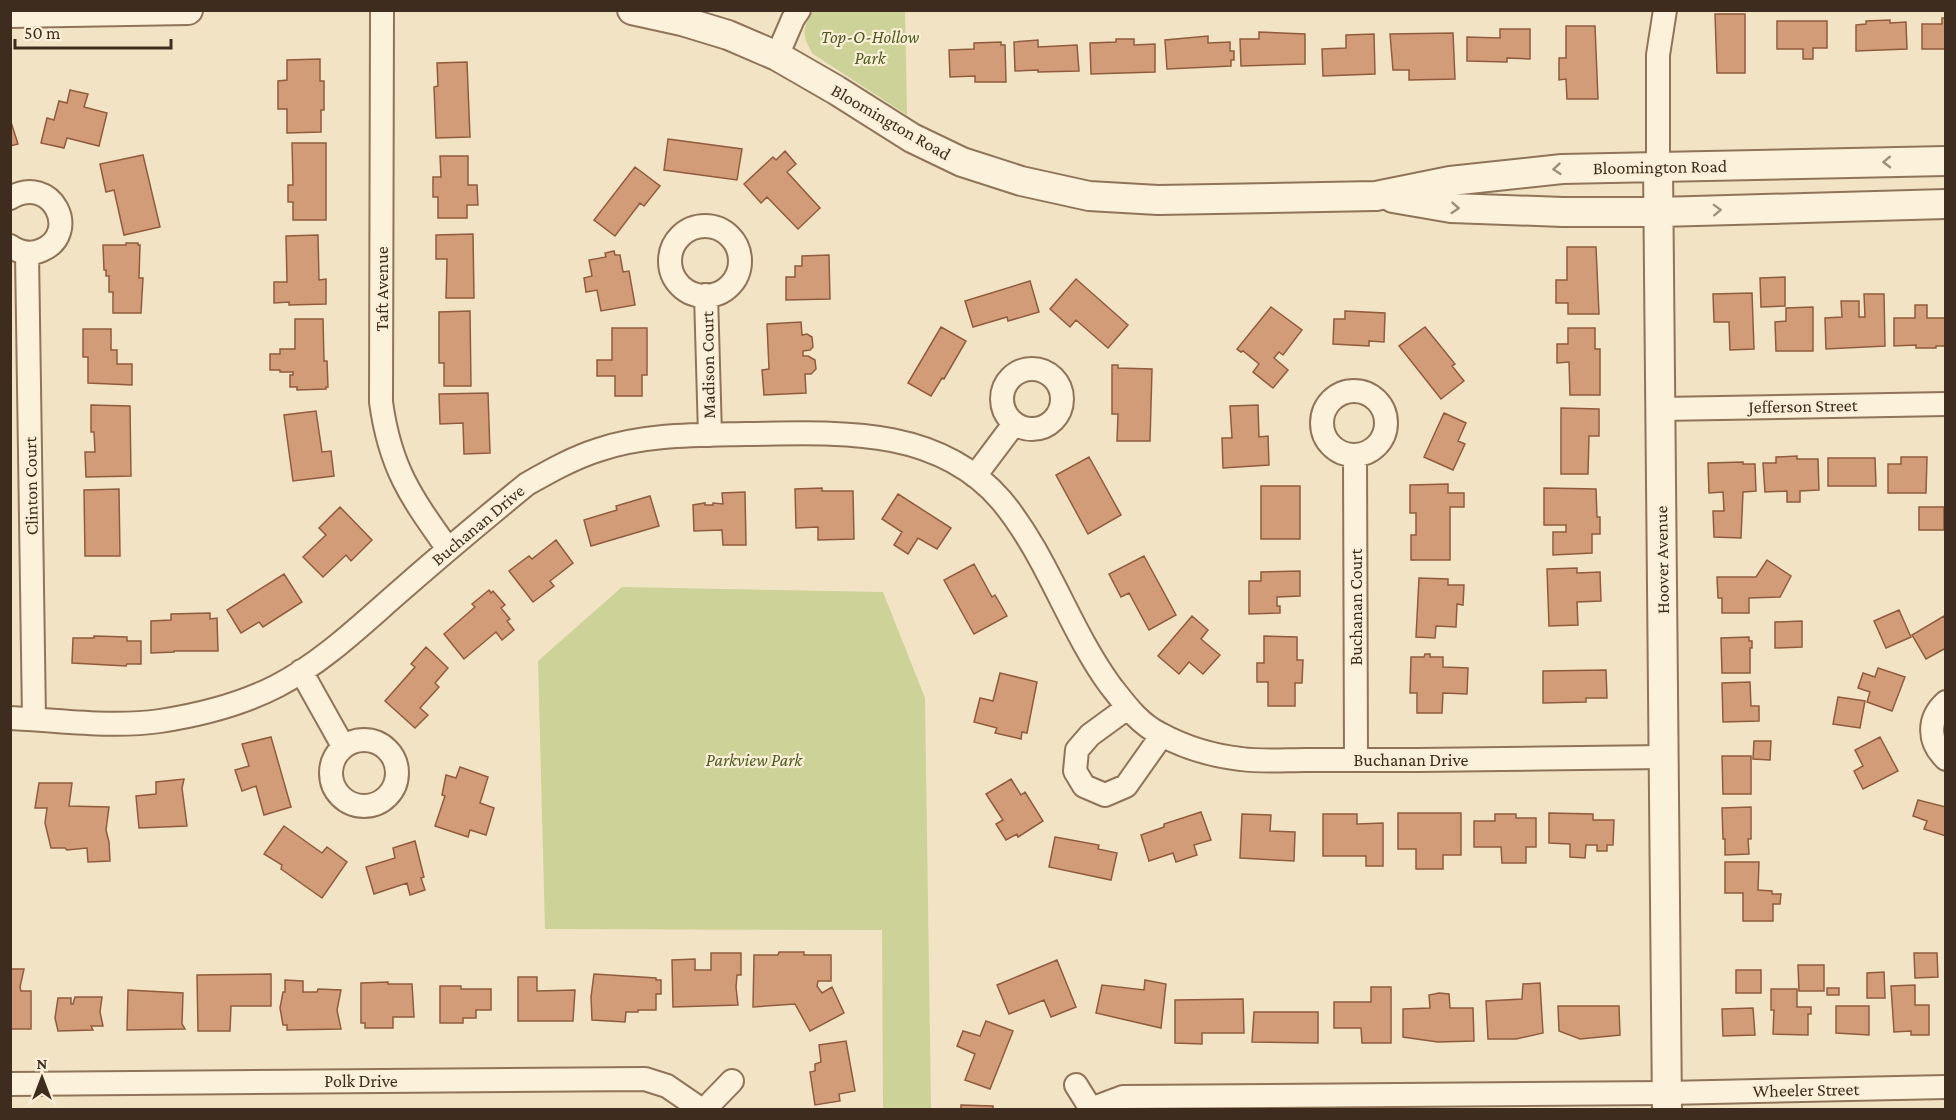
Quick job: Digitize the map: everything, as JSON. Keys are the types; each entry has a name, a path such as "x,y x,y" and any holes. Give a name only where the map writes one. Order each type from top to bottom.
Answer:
{"street":[{"path":"10,13 188,10"},
{"name":"Taft Avenue","path":"382,10 381,402 385,433 395,463 420,510 448,549"},
{"name":"Bloomington Road","path":"632,10 682,21 728,35 777,56 912,138 962,162 1021,182 1089,196 1158,200 1376,196 1451,208 1563,212 1659,212 1946,204"},
{"path":"777,56 799,10"},
{"name":"Hoover Avenue","path":"1665,10 1658,55 1658,167 1667,1101"},
{"name":"Bloomington Road","path":"1376,196 1450,181 1562,169 1946,160"},
{"name":"Clinton Court","path":"10,198 31,191 41,194 56,205 60,214 58,234 46,248 19,249 34,719"},
{"name":"Madison Court","path":"706,295 710,435"},
{"name":"Jefferson Street","path":"1661,409 1946,404"},
{"path":"975,476 1014,424"},
{"name":"Buchanan Drive","path":"10,718 113,723 159,721 203,712 276,686 342,642 527,483 562,464 598,449 639,440 710,435 844,433 889,438 931,452 952,461 975,476 999,498 1020,525 1092,660 1127,708 1143,723 1162,735 1200,750 1242,759 1664,758"},
{"name":"Buchanan Court","path":"1355,455 1356,760"},
{"path":"301,671 343,746"},
{"path":"1946,702 1934,717 1931,728 1936,749 1946,759"},
{"path":"1127,708 1090,735 1077,750 1075,771 1084,786 1105,795 1126,786 1162,735"},
{"name":"Polk Drive","path":"10,1084 645,1079 667,1086 703,1110"},
{"path":"703,1110 732,1081"},
{"path":"1076,1085 1091,1109"},
{"name":"Wheeler Street","path":"1091,1109 1122,1097 1667,1101 1946,1087"}],"green space":[{"name":"Top-O-Hollow Park","path":"814,10 905,11 907,115 813,54 806,42 804,32"},
{"name":"Parkview Park","path":"622,587 883,592 925,698 931,1109 883,1109 882,930 545,929 538,661"}],"building":[{"path":"1715,14 1745,14 1745,73 1717,73"},
{"path":"1942,18 1946,18 1946,49 1922,49 1922,24 1942,24"},
{"path":"1890,20 1890,23 1906,22 1907,49 1856,51 1856,25 1866,24 1866,21"},
{"path":"1777,21 1827,21 1827,48 1813,48 1813,59 1803,59 1803,49 1777,49"},
{"path":"1566,26 1595,26 1598,99 1567,99 1566,79 1559,80 1559,58 1566,58"},
{"path":"1500,29 1530,29 1530,59 1507,58 1507,62 1467,61 1467,37 1500,38"},
{"path":"1259,32 1305,34 1305,64 1241,66 1240,39 1259,39"},
{"path":"1453,33 1455,79 1409,80 1409,70 1393,70 1390,34"},
{"path":"1374,34 1375,74 1323,76 1322,49 1346,48 1346,35"},
{"path":"1208,36 1208,43 1230,42 1230,51 1234,51 1231,66 1167,69 1165,40"},
{"path":"1116,39 1134,39 1134,45 1155,44 1155,72 1091,74 1090,43 1116,42"},
{"path":"1038,40 1038,47 1077,45 1079,71 1015,71 1014,42"},
{"path":"1001,42 1001,45 1005,45 1006,82 975,82 975,76 950,77 949,50 974,49 974,43"},
{"path":"320,59 320,81 324,81 321,132 287,133 287,109 278,109 278,81 287,80 287,60"},
{"path":"467,62 470,137 436,138 434,87 438,86 437,63"},
{"path":"70,90 88,94 84,107 107,113 99,146 67,138 64,148 41,143 47,118 54,120 59,101 67,103"},
{"path":"10,119 18,144 10,146"},
{"path":"668,139 742,149 737,180 664,170"},
{"path":"292,143 326,143 326,220 293,220 293,202 288,202 288,185 293,185"},
{"path":"785,151 796,164 787,172 820,208 798,229 767,197 761,203 744,184 773,157 776,160"},
{"path":"143,155 160,227 124,235 114,190 106,192 100,164"},
{"path":"440,156 468,156 468,185 477,185 478,205 467,205 467,218 438,218 438,197 433,197 433,177 441,177"},
{"path":"635,167 660,186 644,206 640,203 615,236 594,220"},
{"path":"473,234 474,298 446,298 447,259 436,259 436,235"},
{"path":"318,235 319,280 326,279 326,304 274,303 274,282 287,282 286,236"},
{"path":"126,243 140,245 139,278 143,278 141,313 113,313 113,292 109,292 109,276 106,276 106,270 104,270 103,245 126,245"},
{"path":"1567,247 1596,247 1599,314 1568,314 1568,303 1556,303 1556,280 1567,280"},
{"path":"614,251 615,255 620,255 623,272 629,271 635,305 601,311 597,290 586,292 584,278 592,276 589,260 606,257 605,253"},
{"path":"829,255 830,299 786,300 786,277 795,277 795,266 802,266 802,256"},
{"path":"1785,277 1785,306 1761,307 1760,278"},
{"path":"1076,279 1128,325 1108,348 1076,320 1070,327 1050,309"},
{"path":"1030,281 1039,312 1008,321 1007,317 973,327 965,301"},
{"path":"1752,293 1754,349 1730,350 1729,322 1714,322 1713,294"},
{"path":"1864,294 1884,294 1885,346 1826,349 1825,318 1842,317 1841,301 1859,301 1859,317 1865,317"},
{"path":"1915,305 1927,305 1927,318 1946,318 1946,346 1916,348 1916,345 1894,346 1894,318 1915,318"},
{"path":"1271,307 1302,330 1283,355 1279,352 1274,358 1288,370 1273,388 1253,372 1259,364 1237,349"},
{"path":"1813,307 1813,351 1776,351 1775,322 1786,321 1786,308"},
{"path":"470,311 471,386 444,386 444,363 439,363 439,312"},
{"path":"1345,311 1385,313 1384,342 1369,341 1369,346 1333,344 1334,319 1345,319"},
{"path":"295,319 323,319 324,361 327,361 328,387 326,389 297,390 297,387 290,387 290,375 293,375 293,372 270,370 270,354 280,354 280,349 295,349"},
{"path":"801,322 802,335 807,334 812,337 813,347 803,351 803,356 815,360 816,369 811,374 805,374 806,393 764,395 762,370 769,369 767,324"},
{"path":"941,327 966,341 944,379 942,378 931,396 908,383"},
{"path":"1425,327 1455,364 1452,366 1464,381 1441,399 1399,346"},
{"path":"612,328 647,328 647,375 642,375 642,396 615,396 615,376 597,376 597,360 612,360"},
{"path":"1568,328 1595,328 1595,349 1600,349 1600,395 1570,395 1569,362 1557,363 1557,344 1568,344"},
{"path":"83,329 111,329 111,350 117,350 117,364 132,364 132,385 88,383 88,357 83,357"},
{"path":"1112,365 1118,365 1118,368 1152,369 1150,441 1117,441 1118,414 1112,414"},
{"path":"488,393 490,453 464,454 463,423 440,424 439,394"},
{"path":"91,405 130,406 131,476 86,477 85,452 95,452 94,432 91,432"},
{"path":"1258,405 1259,437 1268,436 1269,465 1223,468 1222,438 1232,438 1230,406"},
{"path":"1561,408 1599,409 1599,436 1589,436 1588,474 1561,474"},
{"path":"316,411 322,452 331,451 334,476 293,481 284,415"},
{"path":"1444,413 1466,423 1458,441 1465,444 1453,470 1424,457"},
{"path":"1797,456 1797,459 1818,459 1819,490 1800,491 1800,502 1787,502 1787,491 1765,492 1763,463 1776,463 1776,457"},
{"path":"1089,457 1121,515 1088,534 1056,475"},
{"path":"1901,457 1927,457 1926,493 1888,493 1888,464 1901,464"},
{"path":"1828,458 1875,458 1876,486 1828,486"},
{"path":"1743,462 1743,464 1755,464 1756,491 1743,492 1741,538 1714,537 1713,511 1724,511 1723,492 1709,493 1708,463"},
{"path":"1448,484 1448,493 1464,493 1464,507 1450,507 1450,560 1411,560 1411,535 1416,535 1416,513 1410,513 1410,485"},
{"path":"1261,486 1300,486 1300,539 1261,539"},
{"path":"822,488 822,491 853,491 854,539 818,540 818,527 796,528 795,489"},
{"path":"1544,488 1596,489 1600,534 1592,534 1592,553 1553,555 1553,532 1566,532 1566,525 1544,525"},
{"path":"119,489 120,556 85,556 84,490"},
{"path":"745,492 746,545 723,545 722,530 694,531 693,505 723,504 722,493"},
{"path":"898,494 951,528 937,549 918,538 908,554 894,545 902,532 882,519"},
{"path":"650,496 659,526 591,546 584,520 617,510 616,506"},
{"path":"340,507 372,540 351,561 346,555 323,577 303,557 326,535 319,528"},
{"path":"1919,507 1944,507 1944,530 1919,530"},
{"path":"556,540 573,563 550,581 554,586 533,602 509,571 529,556 532,559"},
{"path":"1144,556 1176,615 1149,630 1129,593 1121,597 1109,574"},
{"path":"1767,560 1791,576 1780,597 1749,598 1749,613 1722,613 1722,598 1718,598 1717,577 1756,577"},
{"path":"974,564 992,597 995,595 1007,616 974,634 944,580"},
{"path":"1577,568 1577,573 1600,572 1601,601 1577,602 1578,625 1549,626 1547,569"},
{"path":"1300,571 1300,596 1277,597 1280,613 1249,614 1249,581 1261,581 1261,572"},
{"path":"284,574 302,602 263,627 259,622 241,633 227,610"},
{"path":"1419,578 1448,579 1448,585 1464,585 1463,605 1457,604 1456,627 1436,626 1435,638 1416,637"},
{"path":"489,590 491,593 493,591 505,605 501,608 510,619 507,621 514,630 502,640 496,632 464,659 444,634 475,607 472,604"},
{"path":"1899,610 1911,637 1886,648 1874,621"},
{"path":"210,613 210,619 217,618 218,651 151,653 151,621 171,620 171,614"},
{"path":"1192,616 1208,630 1201,639 1220,655 1203,674 1189,662 1179,674 1158,656"},
{"path":"1944,616 1946,619 1946,648 1926,659 1912,635"},
{"path":"1802,621 1802,647 1775,648 1775,622"},
{"path":"94,636 127,637 127,641 141,641 141,664 127,664 126,666 72,663 73,638 94,638"},
{"path":"1264,636 1297,637 1297,660 1303,660 1302,683 1295,683 1295,706 1268,706 1268,682 1257,682 1257,663 1264,663"},
{"path":"1749,637 1749,641 1752,641 1750,673 1722,673 1721,638"},
{"path":"426,647 448,668 435,683 439,687 420,708 428,715 415,728 385,701 415,667 411,664"},
{"path":"1425,654 1430,654 1430,657 1443,657 1443,667 1468,668 1467,694 1443,693 1442,713 1417,713 1417,693 1410,693 1411,657 1424,657"},
{"path":"1878,668 1905,677 1892,711 1867,702 1870,692 1858,688 1863,673 1875,677"},
{"path":"1606,670 1607,698 1586,698 1586,702 1543,703 1543,671"},
{"path":"1000,673 1037,682 1027,733 1022,732 1021,739 995,733 997,728 974,722 980,698 993,701"},
{"path":"1750,682 1751,706 1759,706 1759,721 1723,722 1722,683"},
{"path":"1838,697 1865,701 1860,728 1833,724"},
{"path":"271,737 291,807 264,815 256,786 242,791 235,770 249,766 242,744"},
{"path":"1880,737 1898,771 1863,789 1854,771 1863,766 1855,750"},
{"path":"1754,741 1771,741 1770,760 1753,759"},
{"path":"1722,756 1751,756 1751,794 1723,794"},
{"path":"460,767 488,777 480,803 494,808 486,835 470,830 468,837 435,826 445,796 442,795 446,775 456,778"},
{"path":"184,779 182,788 187,826 139,828 136,796 156,794 156,782"},
{"path":"1011,779 1021,795 1025,792 1043,821 1018,837 1017,834 1006,840 996,824 1003,820 986,794"},
{"path":"39,783 72,783 69,806 109,807 106,830 110,861 88,862 87,848 67,850 51,848 45,823 47,808 35,808"},
{"path":"1918,800 1946,807 1946,836 1924,829 1927,821 1913,816"},
{"path":"1751,807 1749,854 1725,855 1722,808"},
{"path":"1201,812 1211,840 1194,845 1197,855 1176,862 1173,853 1149,861 1141,835 1164,827 1164,824"},
{"path":"1398,813 1461,813 1461,855 1443,855 1443,869 1416,869 1416,849 1398,849"},
{"path":"1549,813 1593,814 1593,820 1614,820 1613,845 1607,845 1607,851 1597,851 1597,845 1586,845 1585,858 1570,857 1570,844 1549,843"},
{"path":"1242,814 1271,815 1270,831 1295,832 1294,861 1240,858"},
{"path":"1323,814 1357,814 1357,824 1383,823 1383,866 1366,866 1366,856 1323,856"},
{"path":"1495,814 1516,814 1516,818 1536,818 1536,847 1526,847 1526,863 1502,863 1501,847 1474,847 1474,821 1495,821"},
{"path":"284,826 322,853 327,847 347,862 322,898 281,869 282,865 264,854"},
{"path":"1055,837 1099,845 1098,849 1117,853 1111,880 1049,867"},
{"path":"415,841 425,890 410,895 407,883 374,894 366,867 395,858 393,848"},
{"path":"1725,862 1759,862 1758,890 1781,894 1780,904 1773,904 1773,921 1743,921 1743,893 1725,893"},
{"path":"779,952 831,955 831,981 818,981 817,986 822,993 832,987 844,1013 810,1031 795,1004 753,1007 754,955 778,955"},
{"path":"711,953 741,953 741,975 737,975 736,987 738,1005 673,1007 672,960 695,959 695,970 711,970"},
{"path":"1914,953 1937,953 1938,977 1915,978"},
{"path":"1057,960 1076,1007 1051,1017 1044,1000 1009,1014 997,985"},
{"path":"1798,965 1824,965 1824,991 1799,991"},
{"path":"10,969 24,969 20,987 21,991 31,991 31,1029 10,1029"},
{"path":"1736,970 1761,970 1761,993 1736,993"},
{"path":"1884,972 1885,998 1867,998 1867,973"},
{"path":"271,974 271,1006 231,1006 230,1031 198,1031 197,975"},
{"path":"594,974 661,980 661,994 656,994 656,1010 626,1012 625,1022 592,1020 591,997"},
{"path":"518,977 537,977 537,991 575,990 573,1021 518,1021"},
{"path":"285,980 303,981 303,992 317,992 318,989 341,990 337,1010 341,1029 287,1030 287,1025 283,1025 280,1008 283,992 285,992"},
{"path":"1145,980 1166,984 1161,1028 1096,1013 1102,985 1144,990"},
{"path":"388,982 388,984 412,984 414,1017 393,1017 393,1028 365,1028 365,1023 361,1023 361,983"},
{"path":"1540,983 1543,1033 1516,1039 1488,1039 1486,1001 1522,999 1523,984"},
{"path":"1915,985 1915,1005 1929,1005 1929,1035 1911,1035 1911,1031 1894,1032 1891,986"},
{"path":"440,986 491,989 491,1010 476,1010 476,1018 463,1018 463,1023 440,1023"},
{"path":"1371,987 1391,987 1391,1043 1362,1043 1361,1028 1334,1028 1334,1002 1371,1002"},
{"path":"1827,988 1839,988 1839,995 1827,995"},
{"path":"1771,989 1797,989 1797,1007 1811,1007 1811,1014 1808,1014 1808,1035 1773,1034 1774,1010 1771,1010"},
{"path":"128,990 183,993 182,1024 185,1029 127,1030"},
{"path":"1449,994 1450,1008 1473,1008 1474,1041 1438,1042 1403,1037 1403,1009 1430,1008 1429,995"},
{"path":"75,997 102,997 100,1012 103,1026 91,1026 93,1030 58,1031 55,1018 58,998 71,998 71,1004 73,1004"},
{"path":"1243,999 1244,1033 1202,1033 1202,1044 1175,1043 1175,1000"},
{"path":"1558,1006 1619,1006 1620,1035 1580,1039 1559,1031"},
{"path":"1836,1006 1869,1006 1869,1035 1836,1033"},
{"path":"1753,1008 1755,1035 1723,1036 1722,1009"},
{"path":"1254,1012 1318,1012 1318,1043 1252,1042"},
{"path":"986,1021 1013,1031 990,1089 965,1080 975,1054 957,1046 963,1031 980,1036"},
{"path":"846,1041 855,1091 839,1094 840,1101 815,1105 810,1072 815,1071 815,1064 821,1062 819,1045"},
{"path":"961,1105 993,1106 993,1110 961,1110"}]}
